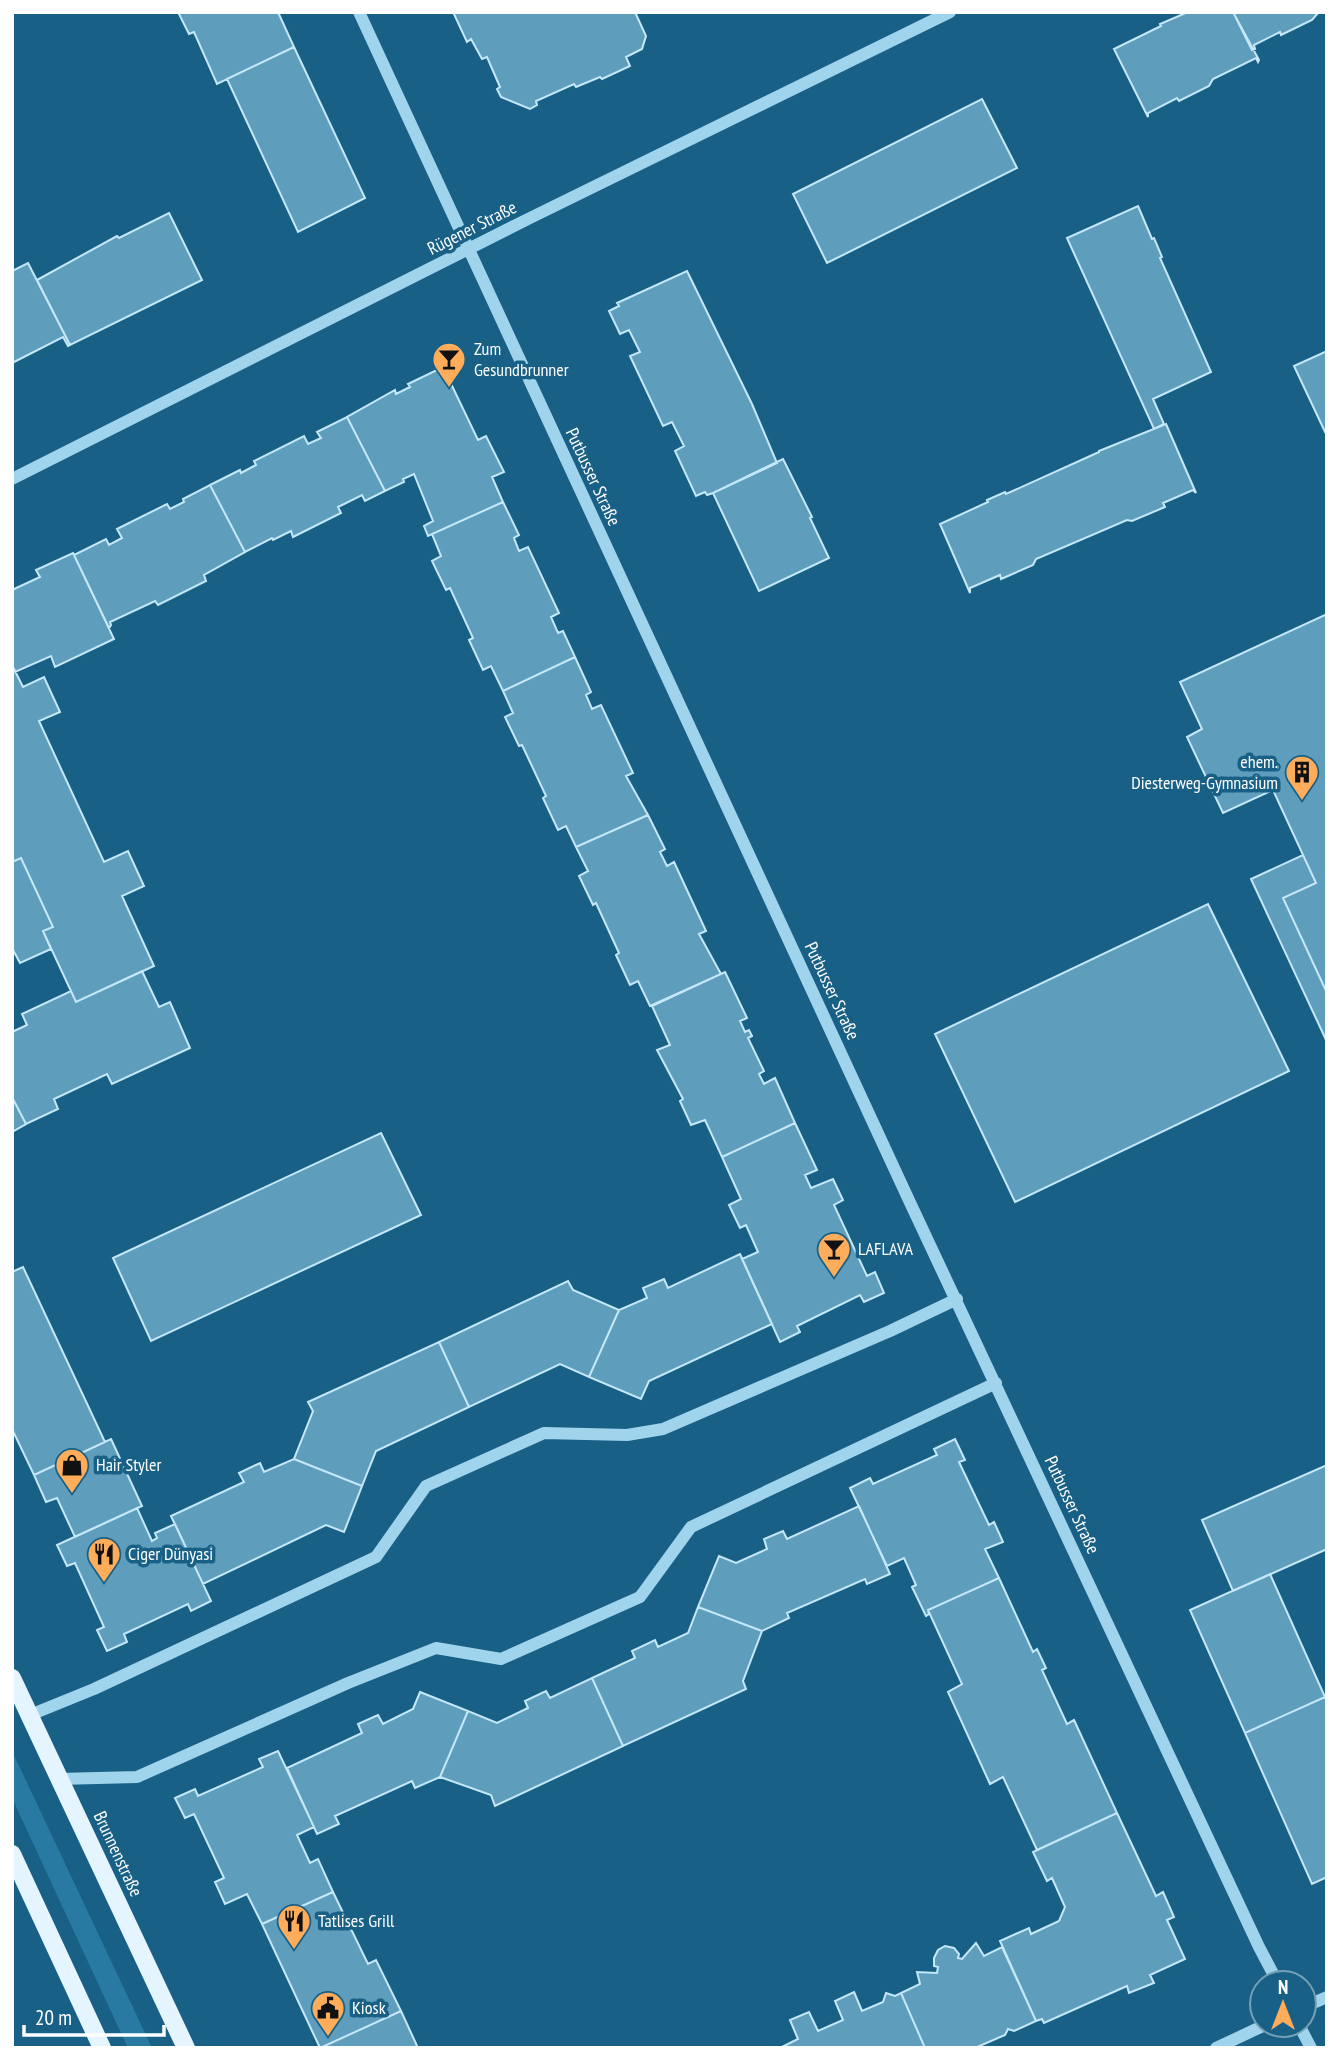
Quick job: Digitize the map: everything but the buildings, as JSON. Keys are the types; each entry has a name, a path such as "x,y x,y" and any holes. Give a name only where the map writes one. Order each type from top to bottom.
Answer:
{"main road":[{"name":"Brunnenstraße","path":"12,1678 186,2048"},
{"path":"12,1854 102,2048"}],"street":[{"name":"Putbusser Straße","path":"359,12 1271,1969"},
{"name":"Rügener Straße","path":"12,479 468,249 950,12"},
{"path":"30,1715 94,1689 376,1557 426,1486 544,1433 627,1435 663,1429 957,1299"},
{"path":"58,1779 137,1777 348,1683 436,1648 501,1659 640,1597 691,1527 996,1383"},
{"path":"1216,2048 1248,2033"}],"shaded area":[{"path":"12,1751 152,2048 128,2048 12,1798"}],"place":[{"name":"Zum Gesundbrunner","path":"449,389"},
{"name":"ehem. Diesterweg-Gymnasium","path":"1302,802"},
{"name":"LAFLAVA","path":"834,1279"},
{"name":"Hair Styler","path":"72,1495"},
{"name":"Ciger Dünyasi","path":"104,1584"},
{"name":"Tatlises Grill","path":"294,1951"},
{"name":"Kiosk","path":"328,2038"}]}
